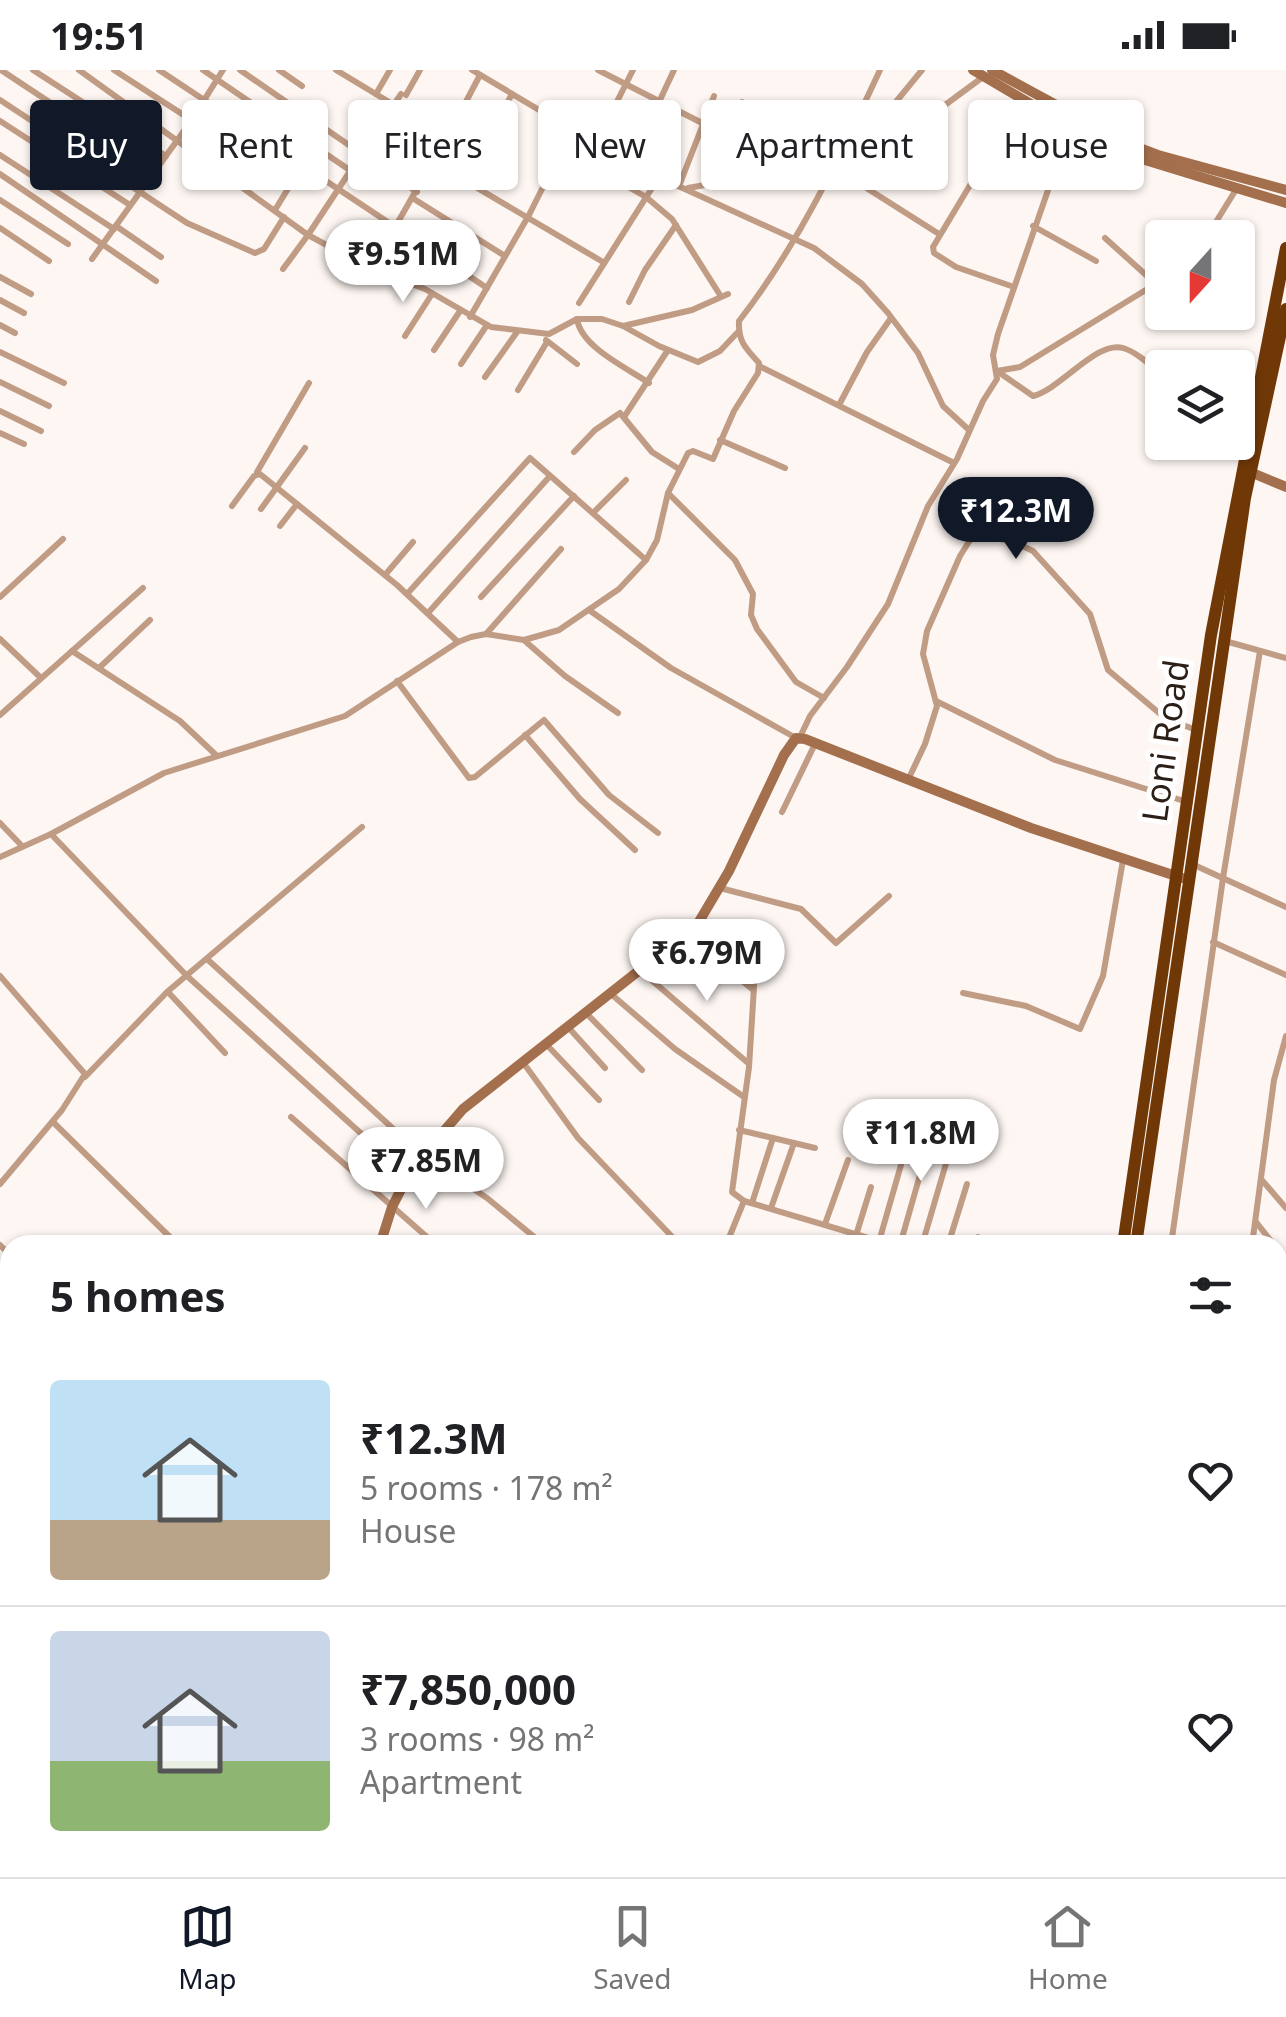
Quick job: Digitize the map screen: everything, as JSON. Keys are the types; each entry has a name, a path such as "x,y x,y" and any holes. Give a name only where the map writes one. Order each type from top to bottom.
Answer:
{"highway":[{"name":"Loni Road","path":"1255,381 1286,248"},
{"name":"Loni Road","path":"1185,861 1188,802 1224,641 1250,472 1285,315"},
{"name":"Loni Road","path":"1137,1235 1147,1124 1205,731 1211,635 1239,460"},
{"name":"Loni Road","path":"1125,1235 1147,1124"}],"street":[{"path":"33,70 166,156"},
{"path":"79,70 308,235 487,325 540,333 558,330 577,318 602,320 698,362 720,351 737,333"},
{"path":"114,70 182,115"},
{"path":"159,70 487,288"},
{"path":"203,70 348,169"},
{"path":"203,99 223,70"},
{"path":"240,70 348,144"},
{"path":"279,70 302,86"},
{"path":"336,70 384,100"},
{"path":"353,80 358,70"},
{"path":"376,94 390,70"},
{"path":"398,100 420,70"},
{"path":"598,70 652,100"},
{"path":"618,100 633,70"},
{"path":"659,100 674,70"},
{"path":"866,100 880,70"},
{"path":"897,100 922,70"},
{"path":"2,72 45,100"},
{"path":"465,100 476,72 538,109"},
{"path":"948,100 983,72"},
{"path":"983,72 1020,100"},
{"path":"983,72 1031,100"},
{"path":"509,100 512,94"},
{"path":"713,100 714,96"},
{"path":"0,100 199,229 254,253 264,249 284,217"},
{"path":"0,121 130,204"},
{"path":"681,187 701,132"},
{"path":"162,162 182,133"},
{"path":"1144,150 1286,190"},
{"path":"0,155 161,257"},
{"path":"1144,160 1286,203"},
{"path":"0,174 156,281"},
{"path":"283,269 348,175"},
{"path":"681,187 701,184"},
{"path":"968,185 933,247 938,256 956,268 1014,287"},
{"path":"681,187 814,248 862,284 918,352 943,406 969,430"},
{"path":"1217,220 1237,188"},
{"path":"275,210 288,190"},
{"path":"409,190 505,256"},
{"path":"371,268 419,190"},
{"path":"481,190 603,262"},
{"path":"470,317 540,190"},
{"path":"622,326 692,310 724,294 676,225 635,190"},
{"path":"579,304 650,190"},
{"path":"824,190 795,240 739,321 737,333 743,347 760,367 954,463"},
{"path":"869,190 938,234"},
{"path":"383,1235 392,1207 422,1155 463,1108 687,935 704,916 770,784 888,604 928,506 994,385 994,348 1034,226 1050,190"},
{"path":"92,259 139,192"},
{"path":"0,200 68,244"},
{"path":"629,302 645,270 676,225"},
{"path":"1034,226 1096,260"},
{"path":"0,228 49,261"},
{"path":"1105,238 1145,271"},
{"path":"0,278 31,294"},
{"path":"997,371 1020,366 1145,290"},
{"path":"404,336 432,294"},
{"path":"0,300 24,313"},
{"path":"434,350 460,311"},
{"path":"577,318 578,330 591,342 649,383"},
{"path":"839,406 868,352 892,318"},
{"path":"0,325 14,332"},
{"path":"461,364 487,325"},
{"path":"485,377 518,332"},
{"path":"540,333 577,364"},
{"path":"518,390 547,342"},
{"path":"997,371 1033,396 1097,353 1116,346 1145,362"},
{"path":"624,417 668,350"},
{"path":"0,352 64,383"},
{"path":"0,856 51,834 136,785 216,755 346,716 458,642 486,634 524,640 559,630 619,589 646,560 657,540 668,493 679,469 691,451 714,459 734,410 760,367"},
{"path":"0,382 49,406"},
{"path":"232,506 256,474 309,383"},
{"path":"0,410 42,432"},
{"path":"574,452 618,413 652,452 679,469"},
{"path":"0,432 24,444"},
{"path":"720,440 784,468"},
{"path":"261,509 304,448"},
{"path":"407,594 530,458 646,560"},
{"path":"1250,472 1286,487"},
{"path":"256,474 385,575 458,642"},
{"path":"428,613 550,476"},
{"path":"593,513 626,480"},
{"path":"668,493 736,560 753,594 756,629 796,682 824,698"},
{"path":"482,597 574,496"},
{"path":"280,526 297,504"},
{"path":"0,597 63,540"},
{"path":"907,781 932,726 936,701 923,654 927,630 970,540 1010,540 1033,551 1090,614 1108,670 1166,718 1205,731"},
{"path":"385,575 413,542"},
{"path":"486,634 561,549"},
{"path":"0,715 144,588"},
{"path":"588,610 671,668 798,738 1031,828 1182,878"},
{"path":"98,668 150,620"},
{"path":"0,639 41,678"},
{"path":"524,640 618,714"},
{"path":"1224,641 1286,658"},
{"path":"72,650 180,721 216,755"},
{"path":"1172,1235 1260,651"},
{"path":"397,681 469,778 544,720 609,795 658,833"},
{"path":"936,701 1055,760 1188,802"},
{"path":"525,735 580,799 635,850"},
{"path":"782,812 816,743"},
{"path":"0,823 22,846"},
{"path":"0,1184 85,1077 167,992 362,827"},
{"path":"51,834 187,976 409,1177"},
{"path":"963,993 1026,1006 1080,1029 1103,976 1124,859"},
{"path":"1185,861 1286,907"},
{"path":"720,888 801,909 836,944 889,896"},
{"path":"687,935 753,990"},
{"path":"1214,942 1286,974"},
{"path":"207,959 422,1155 487,1198 532,1235"},
{"path":"756,970 750,1064 732,1192 748,1202 860,1235"},
{"path":"640,971 750,1064"},
{"path":"0,976 82,1067 85,1077"},
{"path":"167,992 225,1053"},
{"path":"610,993 675,1049 744,1097"},
{"path":"585,1012 642,1070"},
{"path":"567,1026 605,1068"},
{"path":"1253,1235 1285,1041"},
{"path":"545,1043 599,1100"},
{"path":"522,1061 578,1138 670,1235"},
{"path":"291,1117 424,1235"},
{"path":"53,1122 168,1235"},
{"path":"739,1130 815,1148"},
{"path":"925,1235 955,1134"},
{"path":"731,1235 773,1138"},
{"path":"771,1208 794,1143"},
{"path":"903,1235 928,1147"},
{"path":"825,1224 848,1160"},
{"path":"880,1235 901,1166"},
{"path":"1261,1179 1286,1208"},
{"path":"951,1235 967,1184"},
{"path":"856,1233 872,1188"},
{"path":"1255,1221 1266,1235"}]}
